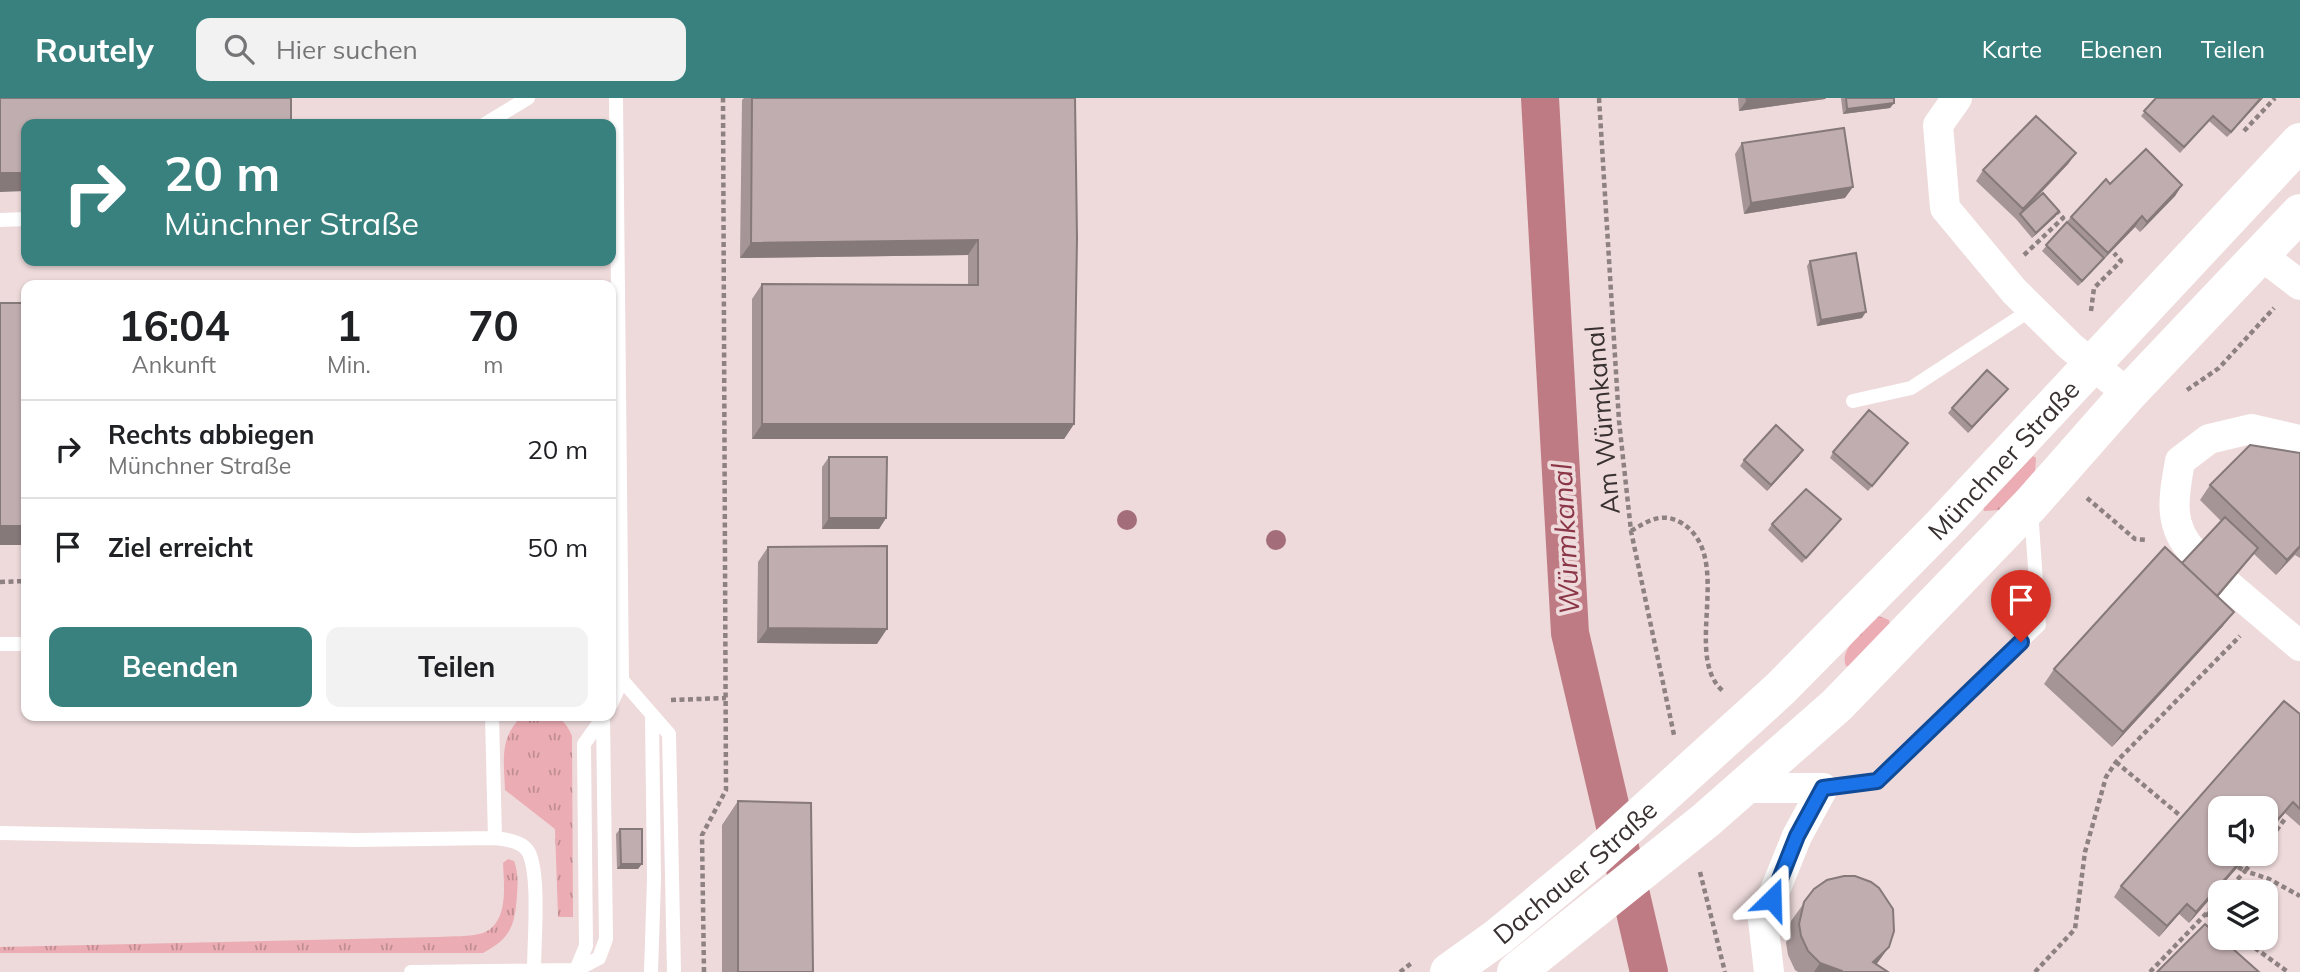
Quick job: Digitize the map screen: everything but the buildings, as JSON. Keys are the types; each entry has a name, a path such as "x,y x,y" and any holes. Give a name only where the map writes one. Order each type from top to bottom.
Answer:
{"main road":[{"name":"Münchner Straße","path":"1696,767 1827,643 2300,142"},
{"name":"Münchner Straße","path":"1706,820 1837,705 2031,504 2128,394 2300,214"},
{"path":"2224,222 2260,256"},
{"name":"Dachauer Straße","path":"1449,972 1498,937 1596,856 1696,767"},
{"name":"Dachauer Straße","path":"1516,972 1706,820"}],"street":[{"path":"1957,98 1938,125 1945,208 2032,309 2092,365 2128,394"},
{"path":"2260,256 2300,285"},
{"path":"2189,547 2173,509 2180,461 2209,439 2251,429 2300,440"},
{"path":"2227,584 2300,646"},
{"path":"1743,788 1823,788 1797,836 1763,920 1769,972"}],"lane":[{"path":"493,119 528,98"},
{"path":"616,98 616,680 669,734 674,972"},
{"path":"0,220 21,219"},
{"path":"1853,401 1911,388 2032,309"},
{"name":"Münchner Straße","path":"1823,788 1877,781 2039,625 2031,504"},
{"path":"0,644 21,644"},
{"path":"650,972 654,880 652,715"},
{"path":"492,721 495,838"},
{"path":"411,972 576,970 586,946 584,744 600,721"},
{"path":"0,833 356,840 495,838 517,842 529,852 534,878 535,971"}],"path":[{"path":"704,972 702,835 726,790 723,98"},
{"name":"Am Würmkanal","path":"1599,98 1619,421 1631,531 1674,735"},
{"path":"2244,131 2275,98"},
{"path":"2001,276 2063,218 2050,204"},
{"path":"2084,495 2135,540 2189,547"},
{"path":"1631,531 1650,519 1669,516 1689,528 1703,548 1707,576 1708,661 1715,684 1733,699"},
{"path":"0,582 21,581"},
{"path":"2036,971 2075,929 2085,852 2106,777 2116,762 2261,614"},
{"path":"2116,762 2183,818"},
{"path":"2278,828 2285,819"},
{"path":"2236,880 2249,866"},
{"path":"2238,867 2269,879 2300,896"},
{"path":"1700,871 1725,972"},
{"path":"2150,972 2206,913"},
{"path":"2258,950 2288,972"}],"green space":[{"path":"2033,456 2036,458 2035,473 2001,510 1984,511 1983,507"},
{"path":"1879,616 1889,620 1890,625 1849,667 1846,666 1846,652 1850,645"},
{"path":"518,721 563,721 572,736 573,917 558,917 555,829 505,790 504,750"},
{"path":"508,859 514,861 517,877 513,922 506,936 483,953 0,953 0,947 478,934 491,928 501,912 504,892 503,863"}],"waterway":[{"name":"Würmkanal","path":"1540,98 1570,633 1649,972"}],"route":[{"path":"1772,899 1797,836 1823,788 1877,781 2021,642"}]}
